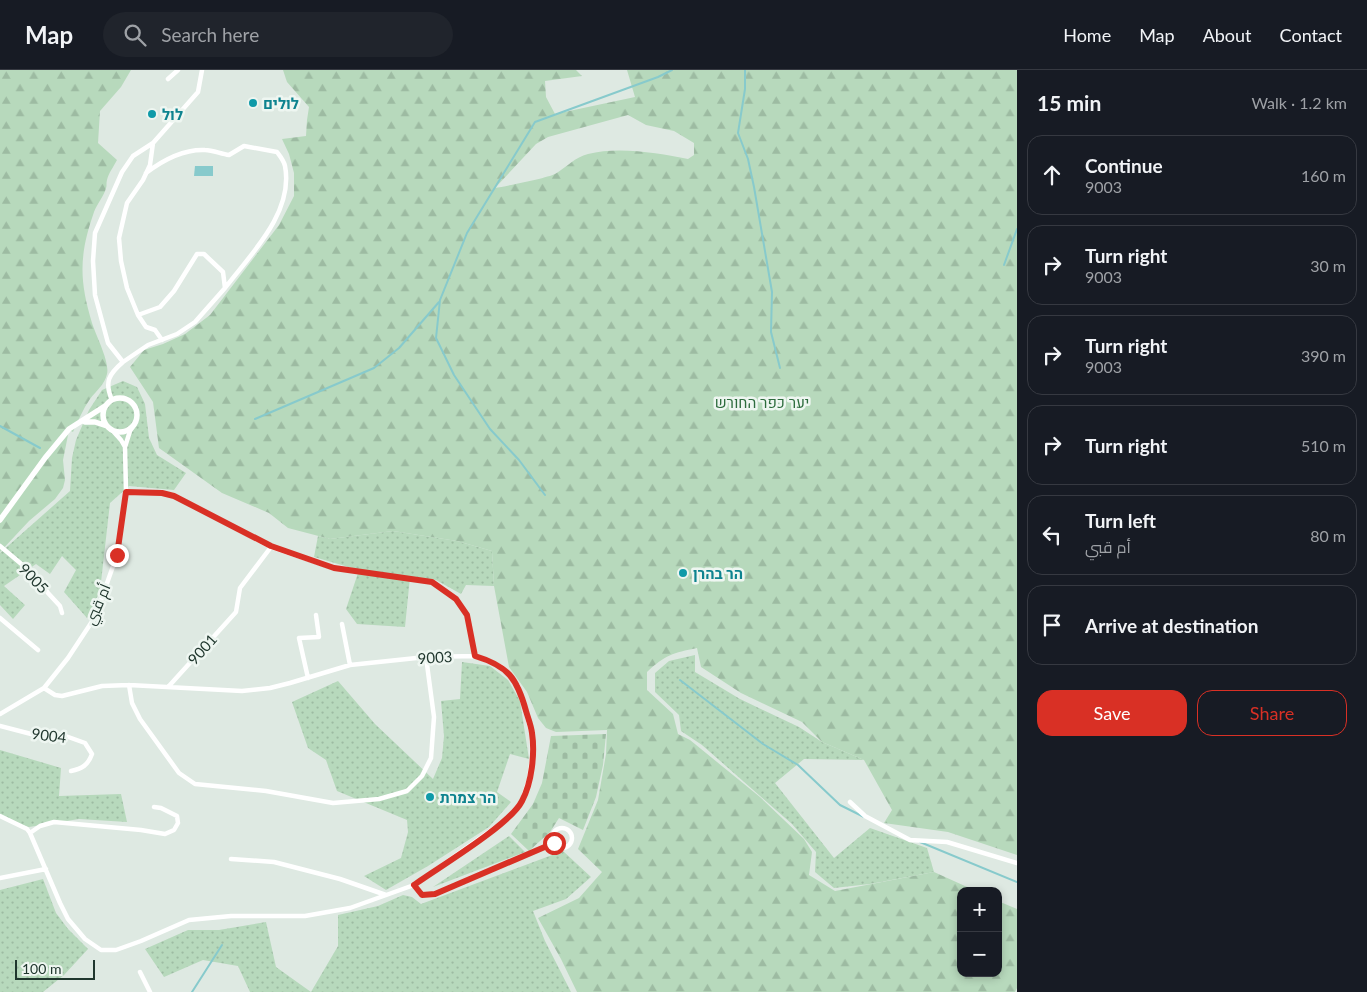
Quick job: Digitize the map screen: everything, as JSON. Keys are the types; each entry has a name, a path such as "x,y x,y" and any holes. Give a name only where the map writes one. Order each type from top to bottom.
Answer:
{"street":[{"path":"168,79 178,70"},
{"path":"123,362 108,343 95,295 93,261 95,232 122,172 133,156 153,143 198,92 202,70"},
{"path":"153,143 150,165 127,204 119,238 125,279 138,315 146,327 155,330 162,340"},
{"path":"112,400 107,383 113,371 148,345 177,334 195,322 225,288 271,228 285,198 285,164 277,152 244,146 229,155 206,150 184,152 156,166 146,174"},
{"path":"138,315 160,307 174,291 197,254 204,254 223,272 225,288"},
{"path":"0,520 45,458 69,430 112,400 120,398 126,398 134,405 137,417 134,425 124,432 95,422 78,424"},
{"path":"105,406 103,418 125,447"},
{"name":"أم قبي","path":"44,688 68,658 95,617 117,555 126,492 125,447 134,425"},
{"path":"126,492 162,493 174,496 271,546 334,568 432,582 456,599 467,615 475,656"},
{"name":"9005","path":"0,546 38,578 60,606 62,614"},
{"name":"9001","path":"169,686 236,612 240,588 271,546"},
{"path":"308,678 299,638 319,637 316,615"},
{"path":"0,618 38,650"},
{"path":"342,624 350,666"},
{"name":"9003","path":"30,833 68,919 85,939 101,950 116,950 142,941 189,920 230,916 305,916 350,908 414,885 506,820 522,801 529,779 532,758 532,734 518,686 502,667 475,656 426,657 350,666 270,688 242,691 129,685 102,686 62,696 55,695 44,688"},
{"path":"129,685 132,703 140,719 179,773 195,784 266,792 333,803 379,799 407,791 422,776 431,758 434,718 426,657"},
{"path":"0,714 44,688"},
{"name":"9004","path":"0,726 35,734 60,734 86,743 92,754 89,763 80,770 71,771"},
{"path":"850,802 866,816 910,840 947,842 1017,863"},
{"path":"0,816 27,829 30,833 40,826 54,822 165,834 174,830 178,823 177,816 154,807"},
{"path":"558,829 566,829 571,833 571,842 566,847 559,847 554,843 553,834 558,829"},
{"path":"414,885 422,895 435,894 554,843"},
{"path":"231,859 274,862 340,879 386,896"},
{"path":"0,878 46,869"},
{"path":"140,972 150,992"}],"green space":[{"path":"0,70 131,70 121,87 100,111 98,143 117,160 108,178 105,191 94,212 83,255 82,268 85,294 92,323 105,356 106,378 85,407 73,432 69,430 63,460 65,480 63,488 55,499 29,521 0,552"},
{"name":"יער כפר החורש","path":"283,70 576,70 582,76 545,81 546,97 555,114 635,97 627,70 1017,70 1017,855 948,832 884,823 892,810 864,760 822,742 802,722 741,693 701,667 697,648 670,656 647,672 647,690 673,714 678,734 690,740 760,797 804,839 812,852 809,875 835,891 934,872 967,887 957,887 957,977 1002,977 1002,903 1017,909 1017,988 1015,992 577,992 538,918 579,898 602,872 578,849 598,800 606,754 607,730 556,732 546,728 538,718 527,692 509,667 494,586 492,551 457,541 393,531 330,539 288,528 269,513 222,493 159,448 153,402 130,367 144,350 185,334 210,315 279,225 294,196 294,173 289,154 282,139 306,136 309,107 287,82","holes":["628,115 646,125 674,131 694,143 694,155 688,159 638,151 600,152 579,157 551,176 495,188 536,144 548,137"]},
{"path":"123,381 137,387 145,404 149,438 157,455 186,473 174,490 129,486 110,503 100,591 87,618 64,592 76,570 62,556 50,574 36,564 4,586 25,605 13,619 0,605 0,553 70,491 72,458 76,440 89,410 102,390"},
{"path":"393,531 457,541 492,551 494,586 466,585 461,594 436,580 410,577 405,627 357,624 346,609 359,570 314,557 318,536 330,539"},
{"path":"695,655 695,672 740,699 799,727 822,742 864,760 804,759 775,783 834,858 870,828 927,848 934,872 870,884 834,888 815,872 816,852 792,824 702,745 681,731 679,715 655,692 655,673 669,661"},
{"path":"462,662 490,666 508,680 520,701 529,759 510,754 497,792 511,802 489,827 386,890 364,876 401,858 408,832 407,820 337,791 326,760 308,748 292,702 338,681 375,724 433,779 442,758 444,736 441,701 460,699"},
{"path":"606,734 603,765 596,797 583,830 559,818 550,832 529,851 511,834 533,804 542,783 551,736"},
{"path":"0,750 61,768 59,796 121,794 127,822 79,819 29,827 0,818"},
{"path":"509,836 525,852 433,887"},
{"path":"563,851 591,877 566,899 533,911 545,941 571,992 311,992 338,946 338,915 378,906 403,895 412,897 421,904"},
{"path":"43,879 56,913 68,929 88,949 64,975 43,992 0,992 0,890"},
{"path":"266,922 276,967 311,992 250,992 238,966 203,960 164,977 145,949 188,930 219,930"}],"water":[{"path":"195,166 213,166 213,176 194,176"}],"waterway":[{"path":"545,495 519,460 490,429 454,375 436,338 440,300 467,233 535,122 658,77 672,70"},
{"path":"745,70 745,89 738,133 748,159 754,187 772,292 771,332 780,368"},
{"path":"1004,265 1017,229"},
{"path":"255,419 374,368 399,348 439,302"},
{"path":"0,426 40,448"},
{"path":"680,680 763,744 798,765 840,805 864,817"},
{"path":"920,842 1017,882"},
{"path":"192,992 222,945"}],"place":[{"name":"לולים","path":"253,103"},
{"name":"לול","path":"152,114"},
{"name":"הר בהרן","path":"683,573"},
{"name":"הר צמרת","path":"430,797"}],"route":[{"path":"117,555 126,492 162,493 174,496 271,546 334,568 432,582 456,599 467,615 475,656 489,660 502,667 518,686 532,734 532,758 529,779 522,801 506,820 414,885 422,895 435,894 554,843"}]}
